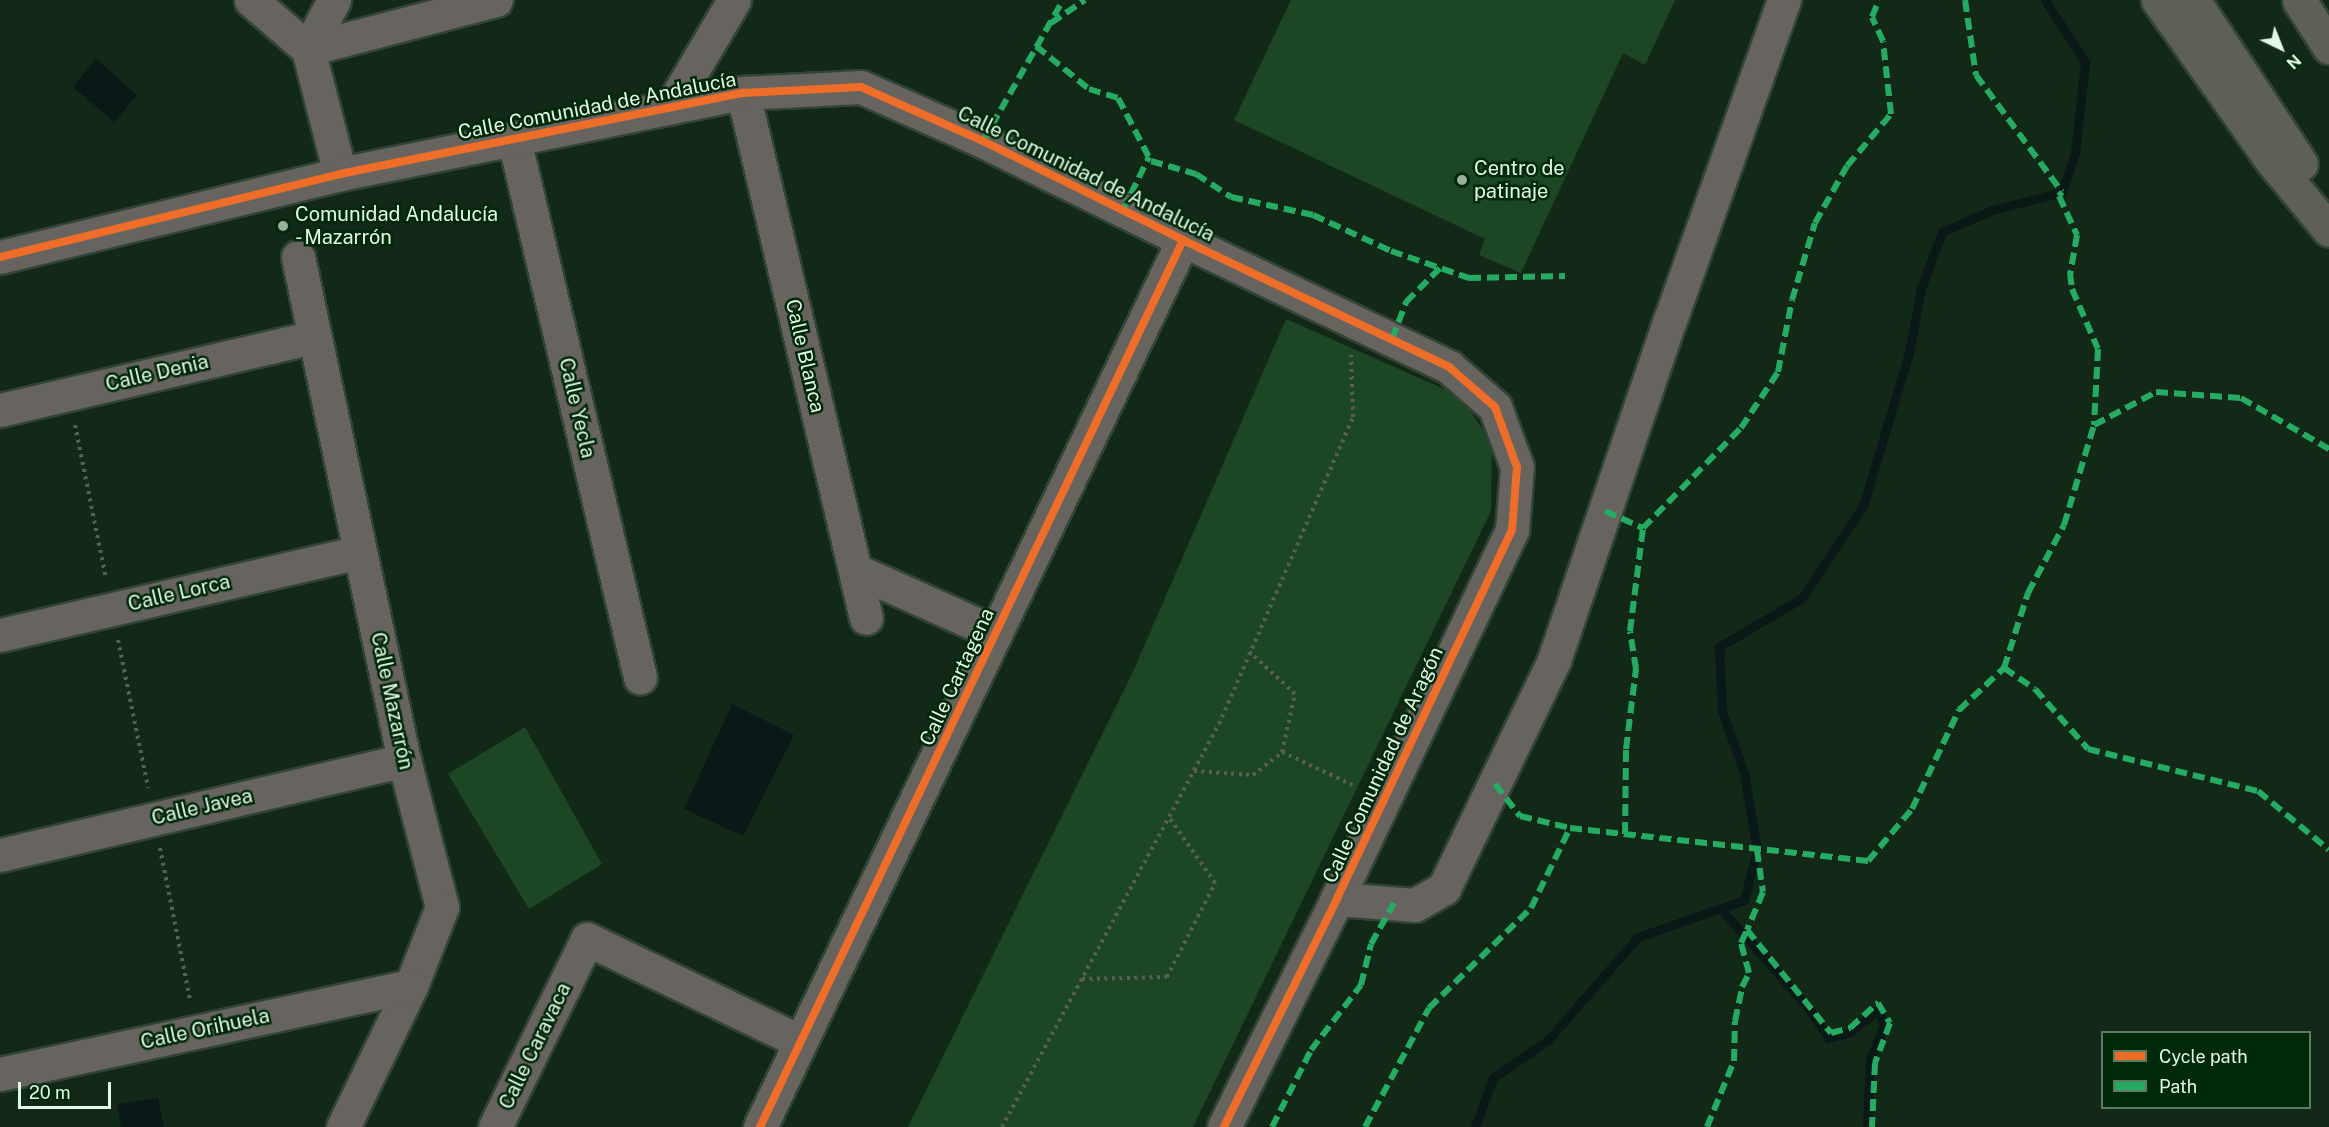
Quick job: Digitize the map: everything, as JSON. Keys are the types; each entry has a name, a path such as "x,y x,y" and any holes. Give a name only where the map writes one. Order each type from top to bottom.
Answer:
{"highway":[{"path":"2158,0 2272,161 2329,230"},
{"path":"2193,0 2283,138 2329,202"},
{"path":"2299,0 2329,47"}],"street":[{"path":"251,0 308,50 340,174"},
{"path":"308,50 334,0"},
{"path":"308,50 496,0"},
{"path":"671,107 734,0"},
{"path":"1337,899 1415,905 1444,888 1554,660 1670,320 1784,0"},
{"name":"Calle Comunidad de Andalucía","path":"1,254 340,174 743,93 861,87 983,141 1183,240 1449,367 1495,406"},
{"name":"Calle Blanca","path":"743,93 866,618"},
{"name":"Calle Yecla","path":"513,139 640,677"},
{"name":"Calle Cartagena","path":"760,1127 1183,240"},
{"name":"Calle Mazarrón","path":"298,257 404,760 442,908 411,986 343,1127"},
{"name":"Calle Denia","path":"0,410 314,337"},
{"name":"Calle Comunidad de Aragón","path":"1224,1127 1337,899 1512,530 1517,467 1495,406"},
{"name":"Calle Lorca","path":"0,635 359,552"},
{"path":"855,570 996,633"},
{"name":"Calle Javea","path":"0,855 404,760"},
{"name":"Calle Caravaca","path":"495,1127 587,939 801,1041"},
{"name":"Calle Orihuela","path":"0,1074 196,1030 411,986"}],"path":[{"path":"1002,1127 1219,724 1353,417 1349,319"},
{"path":"68,394 196,1030"},
{"path":"1194,771 1253,775 1282,752 1295,694 1250,652"},
{"path":"1282,752 1384,799"},
{"path":"1082,979 1167,977 1215,883 1169,817"}],"green space":[{"name":"Centro de patinaje","path":"1291,0 1675,0 1645,65 1623,53 1521,273 1479,255 1485,239 1234,120"},
{"path":"1286,319 1460,396 1492,443 1491,511 1193,1127 908,1127 1132,674"},
{"path":"525,727 602,864 529,909 448,774"}],"shaded area":[{"path":"96,59 137,95 114,122 73,87"},
{"path":"732,704 794,735 743,836 684,809"},
{"path":"158,1098 164,1127 121,1127 117,1104"}],"waterway":[{"path":"1475,1127 1493,1078 1548,1040 1638,937 1744,900 1757,850 1744,773 1722,711 1719,647 1802,598 1863,506 1909,353 1921,288 1942,232 1992,210 2062,192 2075,153 2085,62 2045,0"},
{"path":"1720,908 1808,1007 1828,1038 1850,1032 1878,1010 1884,1025 1870,1060 1867,1127"}],"marked path":[{"path":"983,141 1063,0"},
{"path":"1051,23 1085,0"},
{"path":"1625,834 1626,749 1636,669 1630,631 1643,528 1741,428 1778,372 1792,300 1815,223 1847,166 1891,114 1883,41 1872,17 1879,0"},
{"path":"1965,0 1976,75 2062,192 2059,196 2077,235 2070,273 2072,289 2098,349 2094,425"},
{"path":"1036,46 1089,89 1118,98 1151,161 1196,174 1231,197 1313,215 1391,251 1469,278 1565,276"},
{"path":"1123,210 1149,157"},
{"path":"1392,339 1406,302 1440,268"},
{"path":"2004,668 2028,593 2064,525 2094,425 2156,392 2241,398 2329,449"},
{"path":"1605,511 1643,528"},
{"path":"1365,1127 1429,1008 1531,908 1570,828 1868,861 1912,809 1959,710 2004,668 2035,689 2088,749 2258,791 2329,850"},
{"path":"1495,784 1520,816 1570,828"},
{"path":"1757,850 1763,892 1747,930 1831,1033 1850,1028 1878,1003 1890,1023 1875,1063 1872,1127"},
{"path":"1272,1127 1311,1050 1361,985 1371,944 1394,903"},
{"path":"1707,1127 1734,1061 1735,1021 1742,987 1749,973 1741,943 1747,930"}],"cycle path":[{"path":"0,257 340,174 743,93 861,87 983,141 1183,240 1449,367 1495,407 1517,467 1512,530 1337,899 1224,1127"},
{"path":"760,1127 1183,240"}],"place":[{"name":"Centro de patinaje","path":"1462,180"},
{"name":"Comunidad Andalucía - Mazarrón","path":"283,226"}]}
